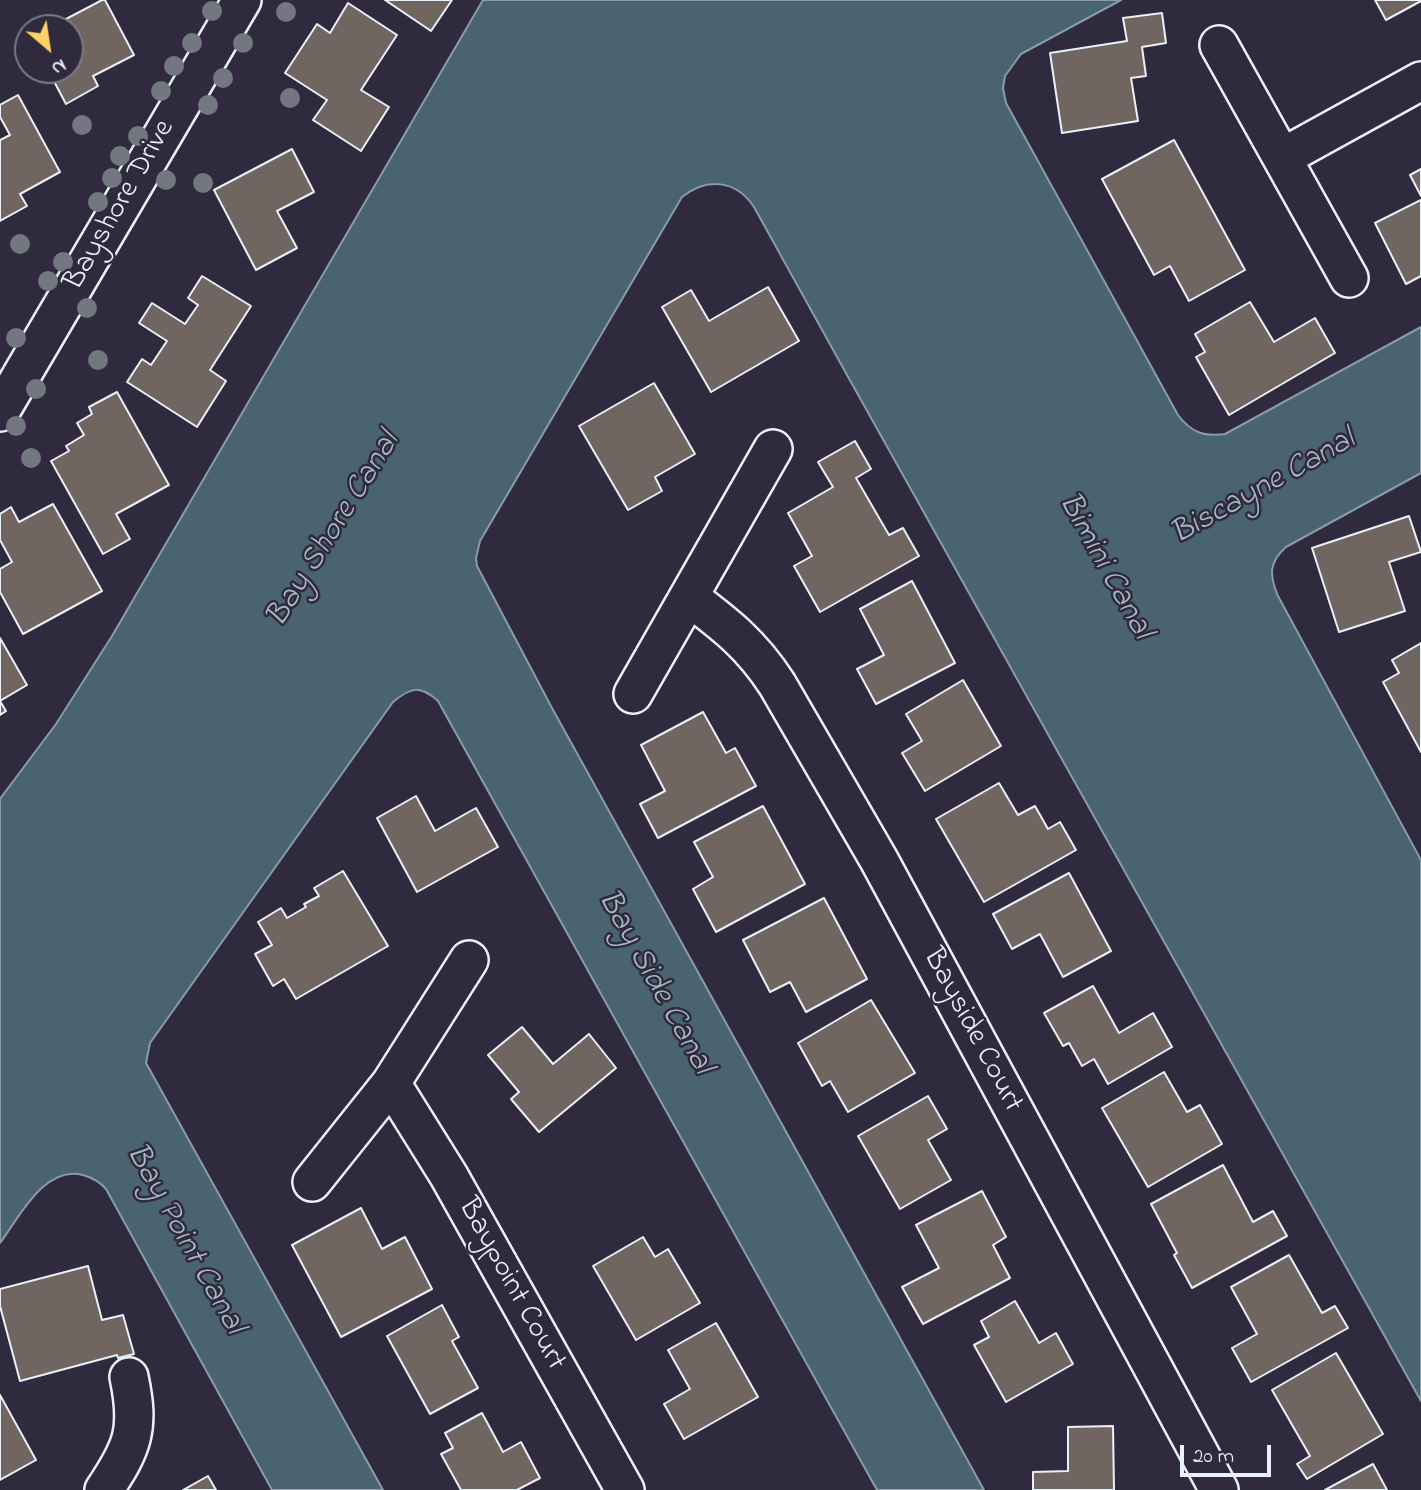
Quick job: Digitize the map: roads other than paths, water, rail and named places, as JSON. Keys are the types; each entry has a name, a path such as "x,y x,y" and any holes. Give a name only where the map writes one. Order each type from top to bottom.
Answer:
{"street":[{"name":"Bayshore Drive","path":"0,412 242,0"},
{"path":"1219,45 1349,278"},
{"path":"1283,158 1421,81"},
{"path":"633,694 773,449"},
{"name":"Bayside Court","path":"689,597 740,636 760,658 777,684 879,860 1216,1488"},
{"path":"313,1182 391,1083 470,960"},
{"name":"Baypoint Court","path":"391,1083 449,1176 625,1490"},
{"path":"104,1490 119,1467 132,1435 135,1407 129,1377"}],"water":[{"path":"483,0 1121,0 1021,54 1005,76 1003,88 1006,103 1183,421 1198,432 1210,435 1225,434 1421,327 1421,473 1286,547 1276,558 1272,575 1278,596 1421,860 1421,1401 754,207 739,191 721,184 701,186 682,197 480,541 477,566 552,708 984,1490 877,1490 438,701 421,690 405,693 393,702 150,1043 146,1063 383,1490 272,1490 106,1189 96,1180 69,1174 56,1178 34,1196 0,1243 0,799 56,724 112,636"}],"water label":[{"name":"Biscayne Canal","path":"1264,489"},
{"name":"Bay Shore Canal","path":"335,531"},
{"name":"Bimini Canal","path":"1103,567"},
{"name":"Bay Side Canal","path":"653,983"},
{"name":"Bay Point Canal","path":"183,1240"}]}
